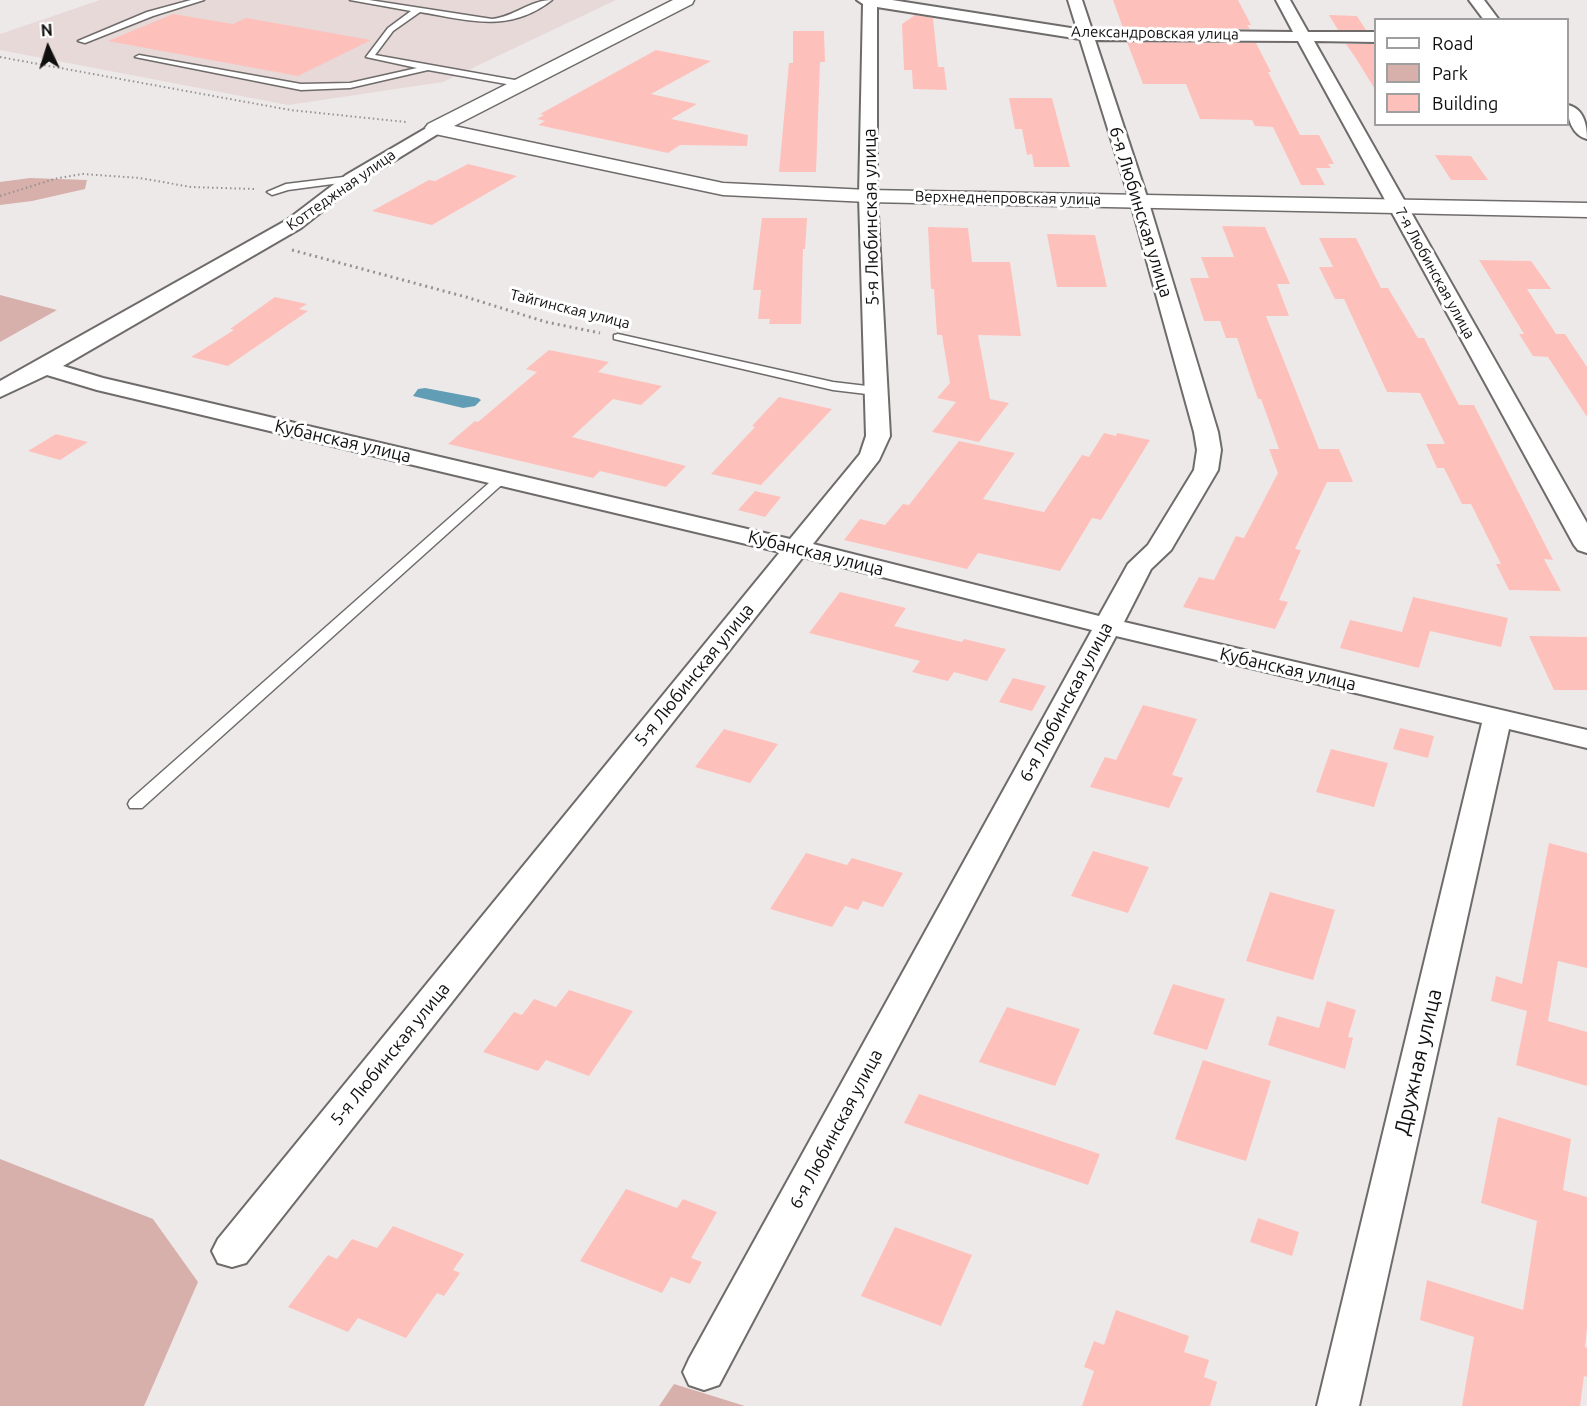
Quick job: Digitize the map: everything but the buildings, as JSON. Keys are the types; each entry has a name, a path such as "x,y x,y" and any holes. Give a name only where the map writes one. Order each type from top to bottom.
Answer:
{"street":[{"name":"Коттеджная улица","path":"0,390 45,367 294,224 352,179 435,127 686,0"},
{"name":"6-я Любинская улица","path":"704,1372 1108,626 1130,581 1141,564 1158,550 1206,470 1209,450 1206,432 1138,200 1084,35 1075,0"},
{"name":"7-я Любинская улица","path":"1283,0 1587,545"},
{"path":"1476,0 1490,18"},
{"name":"Александровская улица","path":"867,1 1084,35 1374,37"},
{"name":"5-я Любинская улица","path":"232,1251 871,455 878,436 879,422 875,391 876,360 867,196 867,1"},
{"path":"1569,111 1587,134"},
{"name":"Верхнеднепровская улица","path":"435,127 723,189 867,196 1587,210"},
{"name":"Кубанская улица","path":"45,367 109,385 1587,739"},
{"name":"Дружная улица","path":"1338,1406 1497,719"}],"lane":[{"path":"82,41 150,14 200,0"},
{"path":"354,0 492,21 506,20 548,0"},
{"path":"418,10 393,26 377,44 370,57 523,84"},
{"path":"139,57 320,89 376,82 429,67"},
{"path":"272,192 306,184 352,179"},
{"name":"Тайгинская улица","path":"618,337 833,386 875,391"},
{"path":"136,804 502,478"}],"path":[{"path":"0,57 290,110 435,127"},
{"path":"0,195 49,180 83,174 140,178 191,187 261,189 272,192"},
{"name":"Тайгинская улица","path":"262,243 466,297 546,322 618,337"}],"shaded area":[{"path":"100,0 616,0 443,82 288,105 0,50 0,34"}],"green space":[{"path":"30,178 87,180 85,189 32,201 0,205 0,182"},
{"path":"0,295 57,310 0,342"},
{"path":"0,1159 153,1219 198,1282 144,1406 0,1406"},
{"path":"674,1384 745,1406 659,1406"}],"water":[{"path":"425,388 481,400 475,406 463,408 413,396 418,389"}]}
